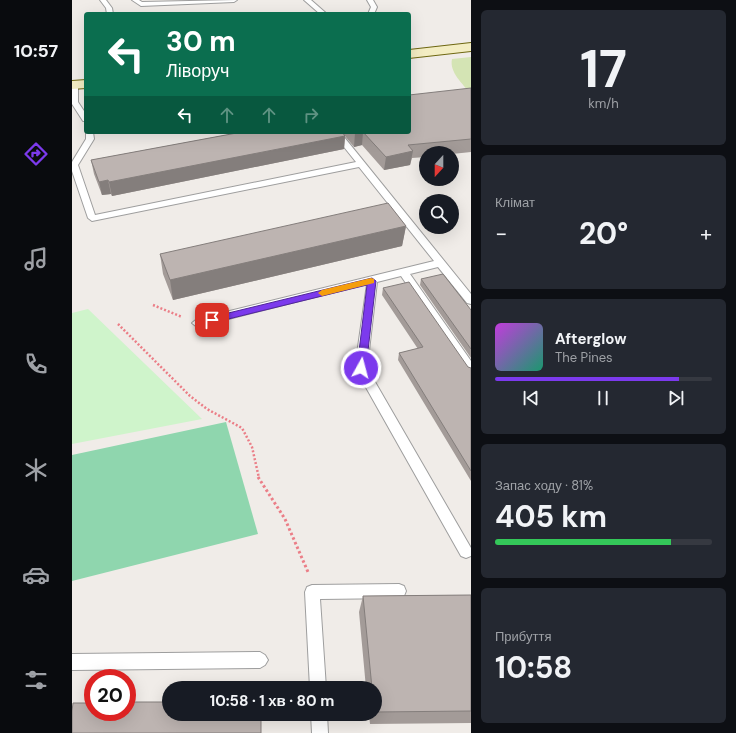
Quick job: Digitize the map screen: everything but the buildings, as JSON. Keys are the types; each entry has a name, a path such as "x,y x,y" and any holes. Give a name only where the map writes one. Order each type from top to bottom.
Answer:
{"main road":[{"path":"411,54 471,47"}],"lane":[{"path":"103,0 109,8 110,12"},
{"path":"135,0 141,7 234,0"},
{"path":"308,0 322,12"},
{"path":"370,0 374,7 372,12"},
{"path":"77,85 74,102 84,116"},
{"path":"89,134 90,139 73,165 92,218 360,164"},
{"path":"338,134 471,301"},
{"path":"197,323 404,274 440,263"},
{"path":"404,274 471,369"},
{"path":"372,281 361,368 466,552"},
{"path":"318,681 312,592 399,592"},
{"path":"72,662 260,660"},
{"path":"319,721 320,733"}],"path":[{"path":"153,304 197,323"},
{"path":"118,324 190,396 207,409 242,428 252,447 257,475 285,519 308,568 312,592"}],"green space":[{"path":"471,57 471,94 457,78 453,69 452,59"},
{"path":"88,309 202,419 72,444 72,313"},
{"path":"226,422 258,534 72,581 72,455"}],"slow traffic":[{"path":"322,293 371,281"}],"route":[{"path":"212,320 372,281 361,368"}]}
